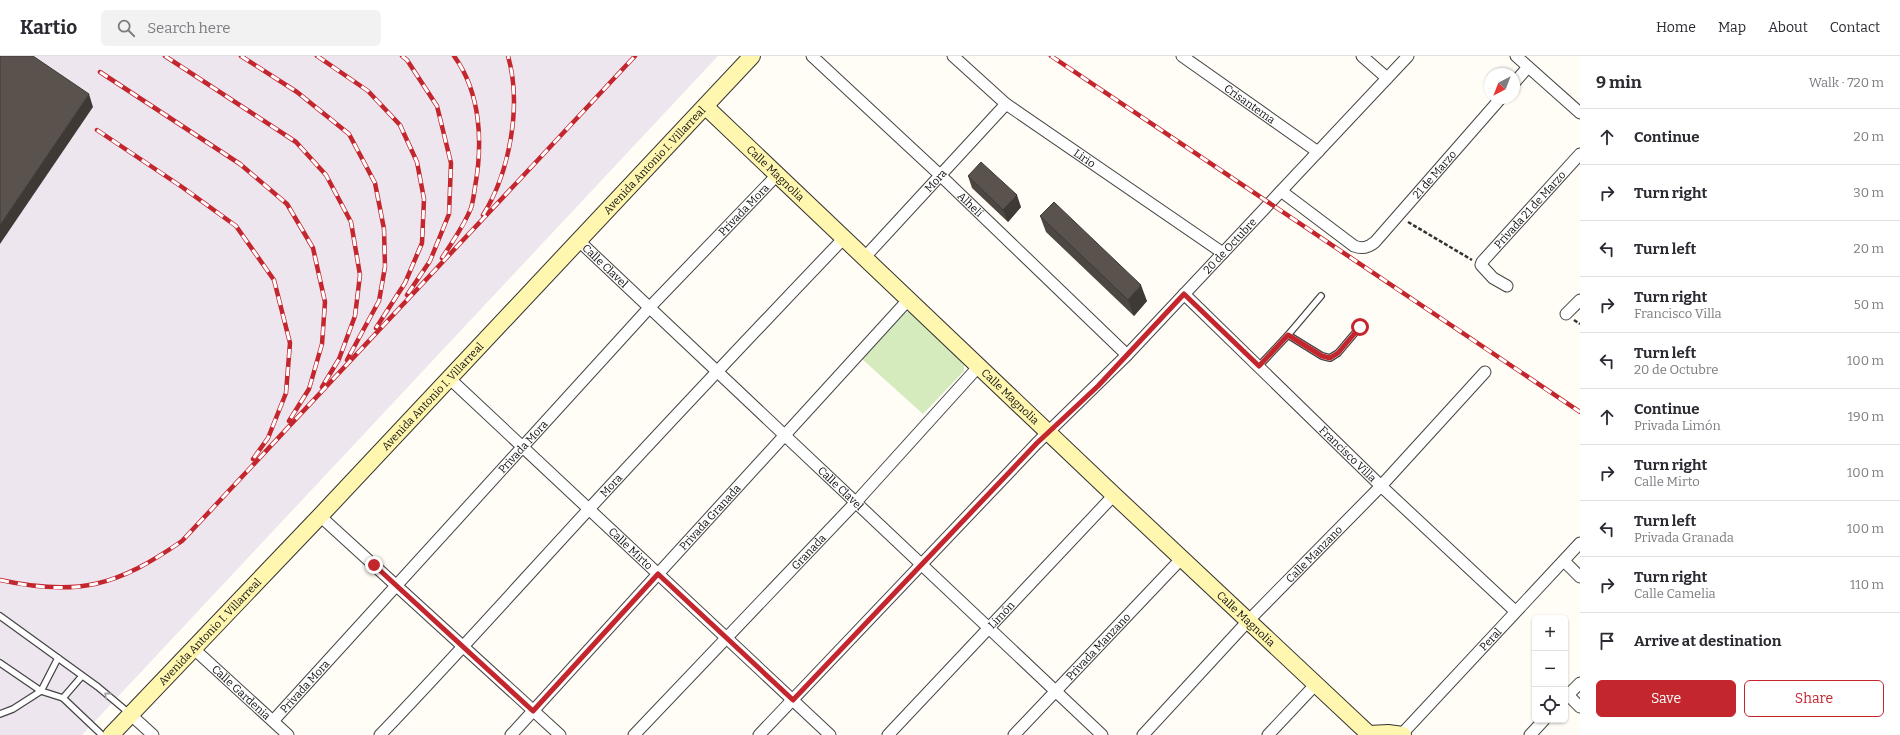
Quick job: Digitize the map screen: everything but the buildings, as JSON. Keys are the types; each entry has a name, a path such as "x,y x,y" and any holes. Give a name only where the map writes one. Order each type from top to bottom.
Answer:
{"street":[{"name":"Avenida Antonio I. Villarreal","path":"111,735 580,241 752,56"},
{"name":"Alhelí","path":"812,56 940,175 1127,355"},
{"name":"Lirio","path":"953,56 1006,104 1223,253"},
{"name":"Crisantema","path":"1182,56 1318,152"},
{"path":"1362,56 1387,78"},
{"name":"20 de Octubre","path":"759,735 1049,432 1127,355 1408,56"},
{"path":"1516,56 1580,113"},
{"path":"1520,76 1528,67"},
{"name":"Mora","path":"865,257 1006,104"},
{"name":"21 de Marzo","path":"1281,191 1354,246 1366,247 1375,242 1397,215 1496,104"},
{"name":"Calle Magnolia","path":"706,106 1315,685 1370,734 1402,735"},
{"name":"Privada 21 de Marzo","path":"1481,265 1486,255 1580,154"},
{"name":"Privada Mora","path":"273,721 649,308 777,175"},
{"name":"Mora","path":"380,735 464,647 589,509 844,238"},
{"name":"Calle Clavel","path":"580,241 784,436 856,502 1102,735"},
{"path":"1481,265 1493,278 1507,286"},
{"name":"Francisco Villa","path":"1184,294 1381,486 1515,611"},
{"name":"Privada Granada","path":"510,735 909,298"},
{"path":"1566,314 1580,300"},
{"name":"Granada","path":"634,735 856,502 979,366"},
{"name":"Calle Manzano","path":"1143,735 1248,621 1381,486 1485,372"},
{"name":"Calle Mirto","path":"449,378 830,735"},
{"name":"Limón","path":"888,735 1114,495"},
{"path":"320,516 560,735"},
{"name":"Peral","path":"1402,735 1515,611 1580,543"},
{"name":"Privada Manzano","path":"1014,735 1182,558"},
{"path":"1564,561 1580,577"},
{"name":"Calle Gardenia","path":"194,649 288,735"},
{"path":"1568,695 1580,683"},
{"path":"1268,735 1315,685"},
{"path":"1568,698 1580,707"},
{"path":"131,715 153,735"},
{"path":"1530,735 1541,723"}],"lane":[{"path":"1259,366 1321,296"},
{"path":"1288,335 1322,356 1330,358 1338,353 1360,327"},
{"path":"0,616 82,676 131,715"},
{"path":"0,714 13,709 41,691 58,658"},
{"path":"0,663 41,691 63,698 102,735"},
{"path":"63,698 82,676"}],"path":[{"path":"1397,215 1481,265"}],"shaded area":[{"path":"0,56 718,56 82,735 0,735"}],"green space":[{"path":"911,311 964,365 964,371 923,414 862,359 905,313"}],"railway":[{"path":"165,56 296,142 326,175 351,222 360,275 355,316 339,359 322,387"},
{"path":"241,56 297,92 349,134 375,183 384,229 385,267 379,301 347,360"},
{"path":"317,56 368,91 400,125 417,162 424,199 422,243 405,283 376,328"},
{"path":"402,56 407,60 437,106 451,163 449,214 430,261 407,295"},
{"path":"442,258 461,228 471,208 478,170 479,136 475,102 463,70 454,56"},
{"path":"483,215 500,179 511,138 514,95 508,56"},
{"path":"0,580 28,585 52,587 75,587 96,584 116,578 137,568 182,541 635,56"},
{"path":"1051,56 1580,412"},
{"path":"100,72 240,164 287,204 313,248 325,302 322,344 309,389 289,421"},
{"path":"97,130 182,187 236,226 274,280 290,343 286,393 268,438 253,459"}],"route":[{"path":"374,565 533,711 658,574 793,700 923,565 1037,443 1098,386 1184,294 1259,366 1288,335 1322,356 1330,358 1338,353 1360,327"}]}
